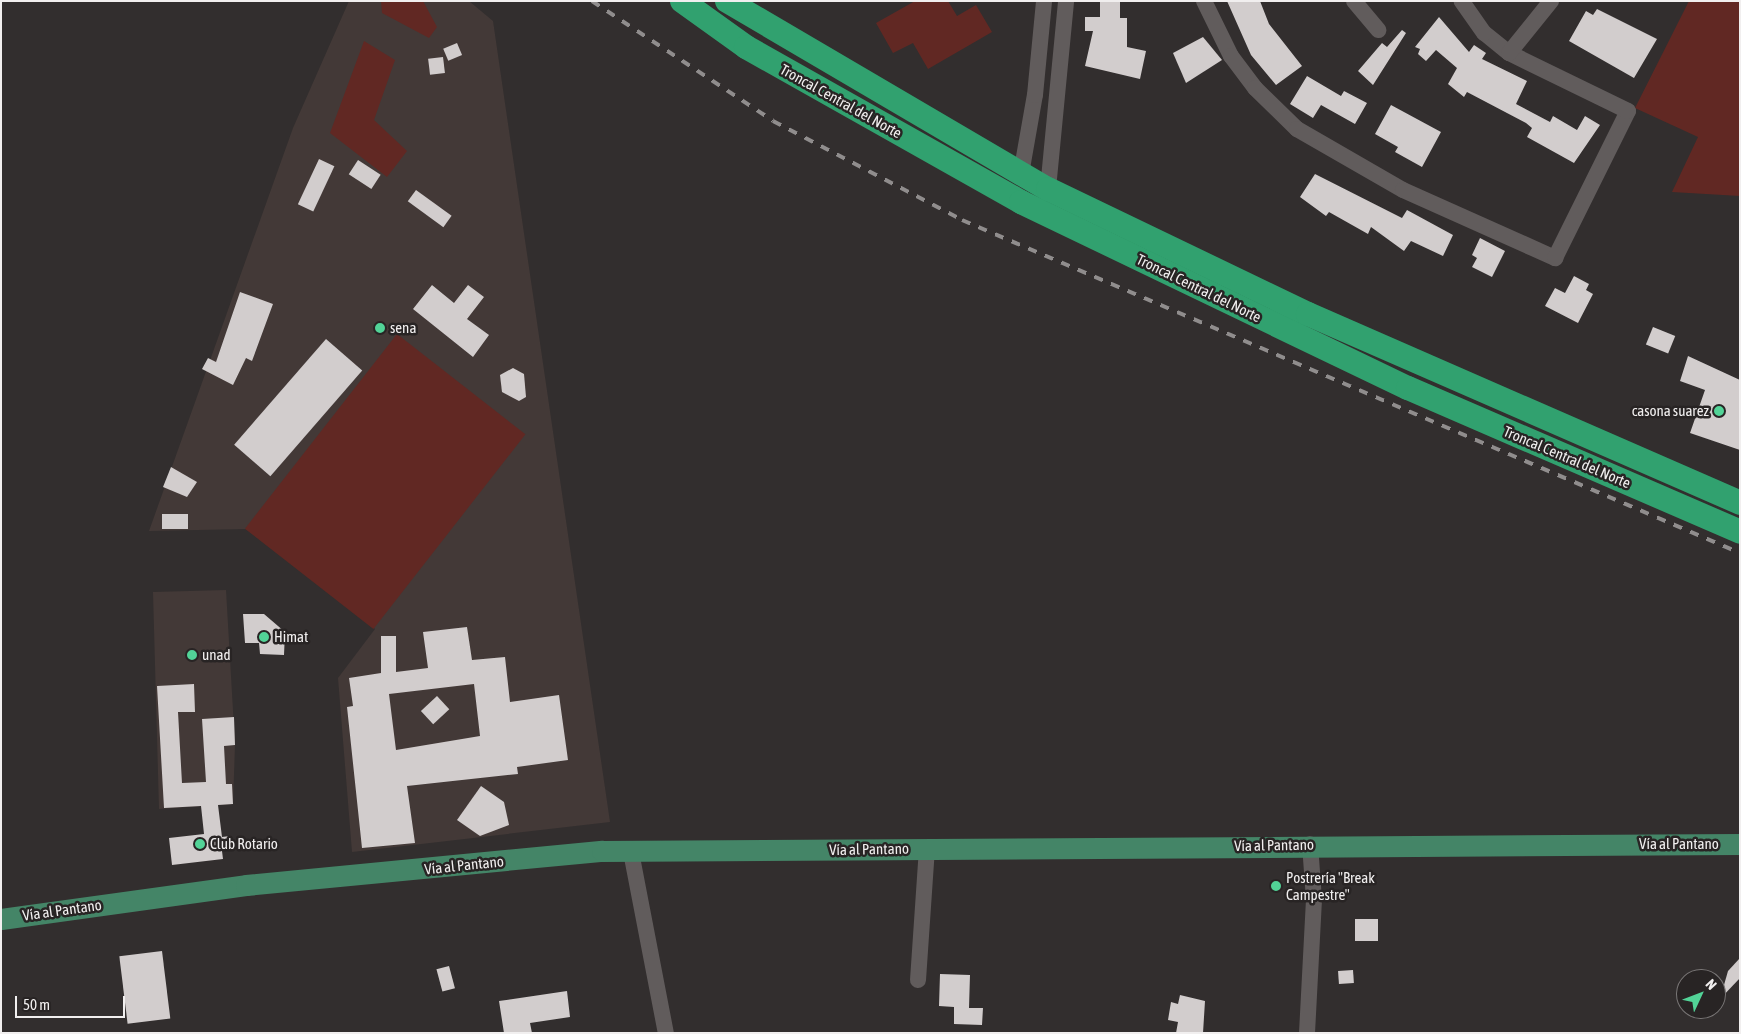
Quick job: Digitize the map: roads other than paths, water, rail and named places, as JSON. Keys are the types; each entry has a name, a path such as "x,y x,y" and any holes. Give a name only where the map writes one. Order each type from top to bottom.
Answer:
{"highway":[{"name":"Troncal Central del Norte","path":"682,1 746,47 1021,202 1408,388 1740,532"},
{"name":"Troncal Central del Norte","path":"728,1 1048,189 1308,314 1740,504"}],"main road":[{"name":"Vía al Pantano","path":"1,919 246,885 631,852 1310,844 1740,844"}],"street":[{"path":"1021,174 1044,1"},
{"path":"1048,189 1066,1"},
{"path":"1204,1 1231,56 1255,88 1297,129 1403,190 1555,258 1628,111 1509,53 1484,34 1462,1"},
{"path":"1354,1 1378,30"},
{"path":"1509,53 1551,1"},
{"path":"1041,27 1064,29"},
{"path":"1307,1033 1314,900 1310,844"},
{"path":"918,980 927,848"},
{"path":"631,852 666,1033"}],"railway":[{"path":"592,1 773,121 962,220 1740,553"}],"place":[{"name":"sena","path":"380,328"},
{"name":"casona suarez","path":"1719,411"},
{"name":"Himat","path":"264,637"},
{"name":"unad","path":"192,655"},
{"name":"Club Rotario","path":"200,844"},
{"name":"Postrería \"Break Campestre\"","path":"1276,886"}]}
